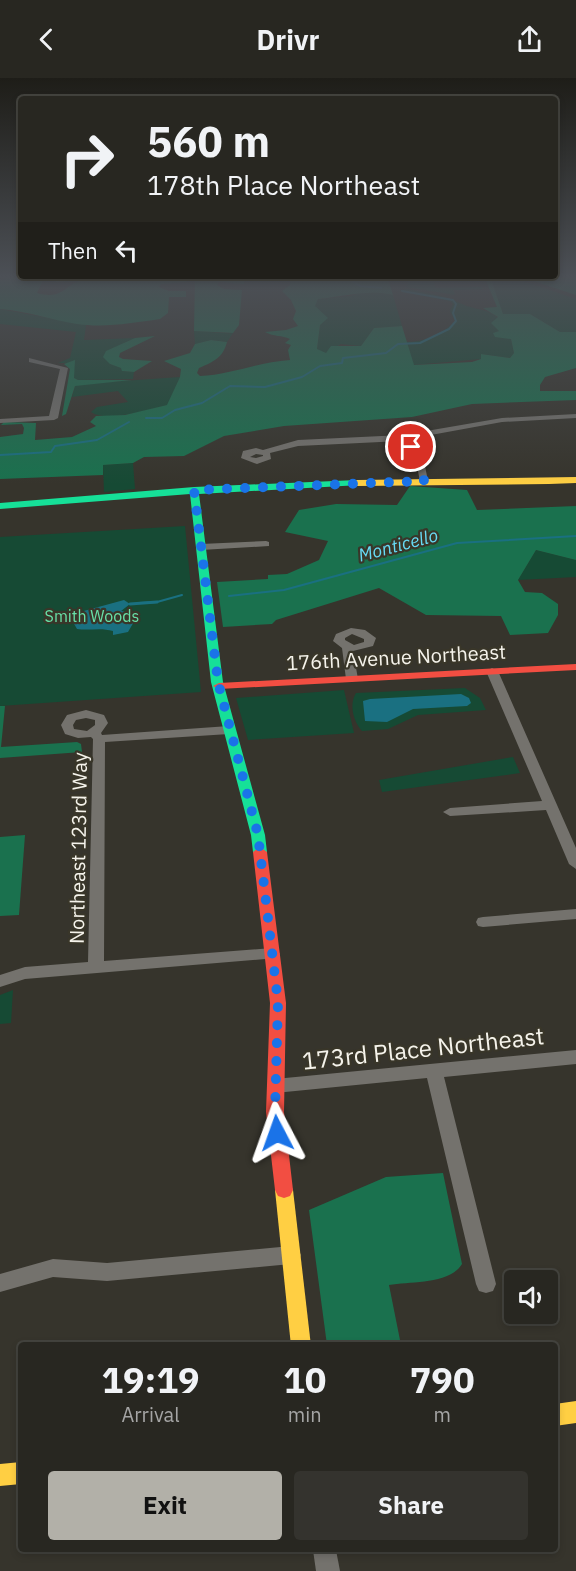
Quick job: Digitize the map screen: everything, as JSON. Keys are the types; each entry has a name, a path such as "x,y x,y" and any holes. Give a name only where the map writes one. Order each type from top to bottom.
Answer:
{"street":[{"path":"0,421 54,418 64,368 32,360"},
{"path":"265,452 298,443 403,438 502,420 576,416"},
{"path":"403,438 419,456 424,481"},
{"path":"0,506 12,502 194,490 424,481 505,484 576,480"},
{"path":"194,490 219,686 258,835 278,1002 275,1112 301,1342"},
{"path":"201,547 266,544"},
{"path":"347,647 352,679"},
{"name":"176th Avenue Northeast","path":"219,686 576,667"},
{"path":"492,671 576,864"},
{"name":"Northeast 123rd Way","path":"96,967 97,736 230,730"},
{"path":"450,812 550,805"},
{"path":"483,922 576,914"},
{"path":"0,981 25,973 272,954"},
{"name":"173rd Place Northeast","path":"275,1086 576,1057"},
{"path":"434,1071 486,1284"},
{"path":"0,1283 53,1268 107,1272 291,1255"},
{"path":"558,1414 576,1412"},
{"path":"0,1475 18,1473"},
{"path":"325,1552 328,1571"}],"green space":[{"path":"73,345 123,345 110,364 122,368 122,371 134,372 133,379 78,380 74,378 74,363 58,363 70,358"},
{"path":"120,345 137,345 120,353 119,357 152,361 134,372 122,371 121,368 110,364 103,357 106,351"},
{"path":"195,345 226,345 220,356 199,368 197,373 200,376 290,360 288,350 291,345 318,345 317,349 326,353 331,346 408,345 414,365 472,362 481,359 481,354 510,358 514,353 512,345 576,345 576,368 545,377 540,385 540,391 576,391 576,400 472,404 412,417 284,426 224,436 184,456 144,457 133,463 103,465 103,475 0,479 0,437 23,434 24,428 22,424 1,425 4,422 36,423 35,440 72,437 96,426 90,422 96,416 125,415 167,405 180,377 181,369 164,361 190,353"},
{"path":"318,345 340,345 326,353 320,353"},
{"path":"407,345 512,345 514,353 510,358 481,354 481,359 413,365"},
{"path":"75,360 74,378 78,380 132,380 75,386 66,414 62,416 70,369 64,364"},
{"path":"180,377 168,405 129,414 107,416 91,412 97,407 128,402 118,391 72,397 75,386 79,384"},
{"path":"133,463 135,489 104,492 103,465"},
{"path":"410,486 467,490 477,510 576,506 576,560 536,550 518,580 525,592 542,593 558,604 558,615 548,633 510,635 501,616 426,615 379,588 276,620 272,624 223,627 217,582 268,579 268,575 287,574 319,560 328,541 285,532 299,510 336,504 397,505"},
{"name":"Smith Woods","path":"185,526 201,692 0,706 0,537"},
{"path":"536,550 576,560 576,577 518,580"},
{"path":"465,688 480,698 486,710 418,715 388,729 362,731 353,712 356,693"},
{"path":"344,690 354,733 248,740 236,698"},
{"path":"0,706 5,706 1,747 77,742 81,744 82,752 0,758"},
{"path":"513,757 520,773 382,792 379,780"},
{"path":"25,835 19,915 0,916 0,837"},
{"path":"13,990 11,1023 0,1024 0,995"},
{"path":"443,1173 462,1264 456,1271 439,1279 389,1285 400,1342 327,1342 309,1210 386,1177"}],"water":[{"path":"124,600 130,604 121,611 139,613 128,632 113,635 113,631 108,630 77,629 69,615"},
{"path":"461,694 469,698 471,703 467,706 413,709 387,722 365,721 363,701 370,699"}],"waterway":[{"path":"146,418 162,418 175,410 202,403 230,386 265,387 302,377 320,366 342,363 343,358 386,353 397,345"},
{"path":"0,455 51,452 55,446 97,440 129,422"},
{"name":"Monticello","path":"229,596 284,590 457,543 576,536"},
{"name":"Monticello","path":"157,602 182,595"},
{"name":"Monticello","path":"130,604 157,602"},
{"name":"Monticello","path":"139,603 157,602"}],"traffic: fast":[{"path":"0,506 250,487 357,483"},
{"path":"194,490 217,682 258,835 260,852"}],"traffic: slow":[{"path":"357,483 576,480"},
{"path":"284,1190 301,1342"},
{"path":"558,1415 576,1412"},
{"path":"0,1475 18,1473"}],"traffic: jam":[{"path":"219,686 576,667"},
{"path":"260,852 278,1003 275,1112 284,1190"}],"route":[{"path":"277,1133 275,1086 278,1002 258,835 218,682 194,490 424,481 422,462 411,447"}]}
